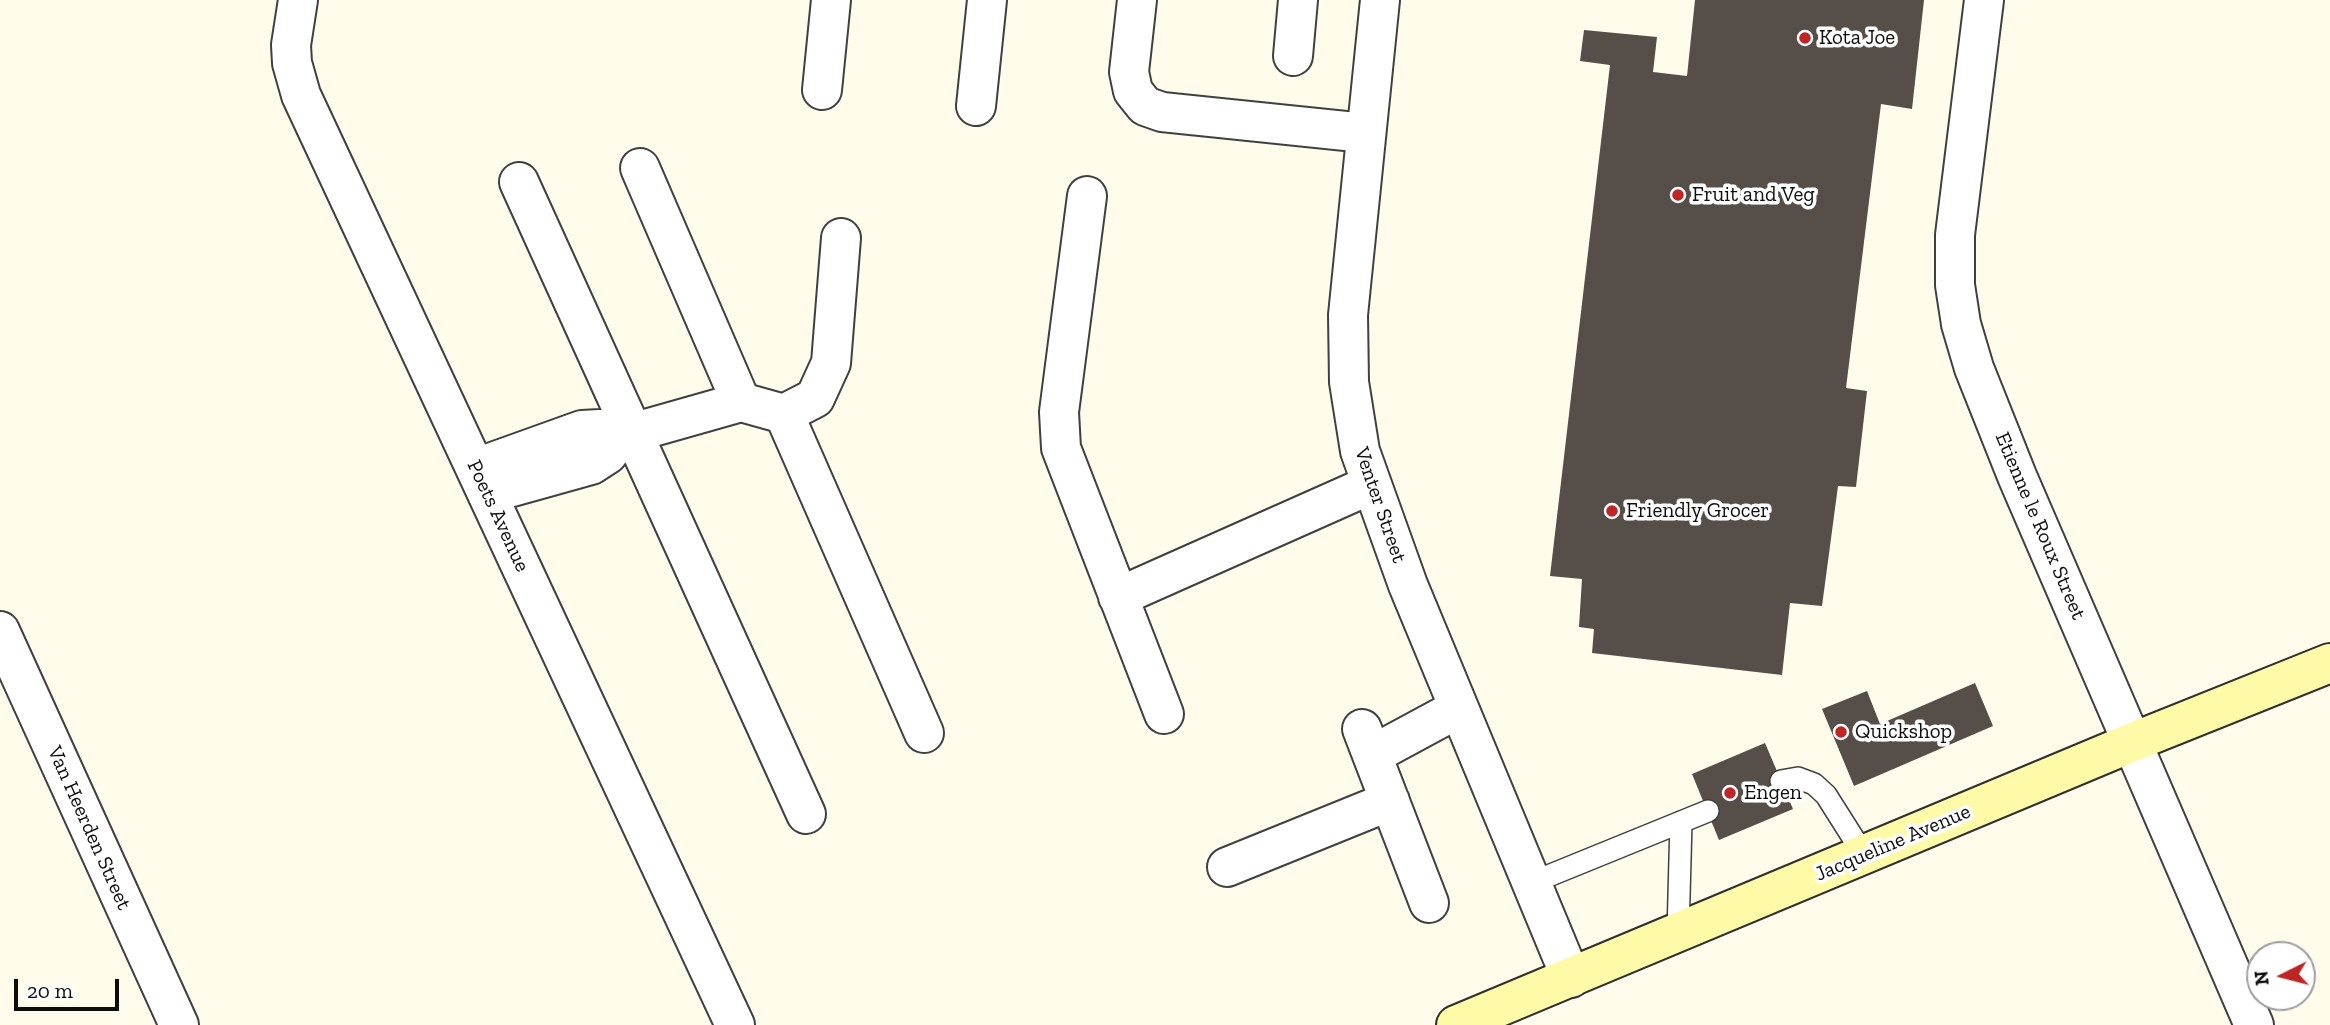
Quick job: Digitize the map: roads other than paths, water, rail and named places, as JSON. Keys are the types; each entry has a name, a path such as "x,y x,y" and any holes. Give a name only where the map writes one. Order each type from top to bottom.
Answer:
{"street":[{"name":"Poets Avenue","path":"298,0 291,45 295,77 301,94 735,1025"},
{"path":"822,90 831,0"},
{"path":"976,106 987,0"},
{"path":"1137,0 1129,72 1133,91 1145,106 1163,113 1365,133"},
{"path":"1293,56 1298,0"},
{"name":"Venter Street","path":"1380,0 1365,133 1347,347 1353,415 1370,485 1571,978"},
{"name":"Etienne le Roux Street","path":"1984,0 1955,235 1955,285 1961,324 1974,368 2017,476 2254,1025"},
{"path":"640,168 741,402"},
{"path":"519,182 627,435 806,814"},
{"path":"1087,196 1058,430 1066,466 1164,714"},
{"path":"481,481 582,430 600,429 627,435 741,402 784,414 815,398 831,363 841,238"},
{"path":"784,414 924,733"},
{"path":"1118,597 1370,485"},
{"name":"Van Heerden Street","path":"0,631 179,1025"},
{"name":"Jacqueline Avenue","path":"1456,1025 2133,742 2330,663"},
{"path":"1429,904 1367,742 1459,708"},
{"path":"1227,866 1390,801"}],"lane":[{"path":"1781,781 1798,779 1814,784 1826,795 1864,855"},
{"path":"1531,883 1708,811"},
{"path":"1678,933 1681,822"}],"place":[{"name":"Kota Joe","path":"1805,38"},
{"name":"Fruit and Veg","path":"1678,195"},
{"name":"Friendly Grocer","path":"1612,511"},
{"name":"Quickshop","path":"1841,732"},
{"name":"Engen","path":"1730,793"}]}
